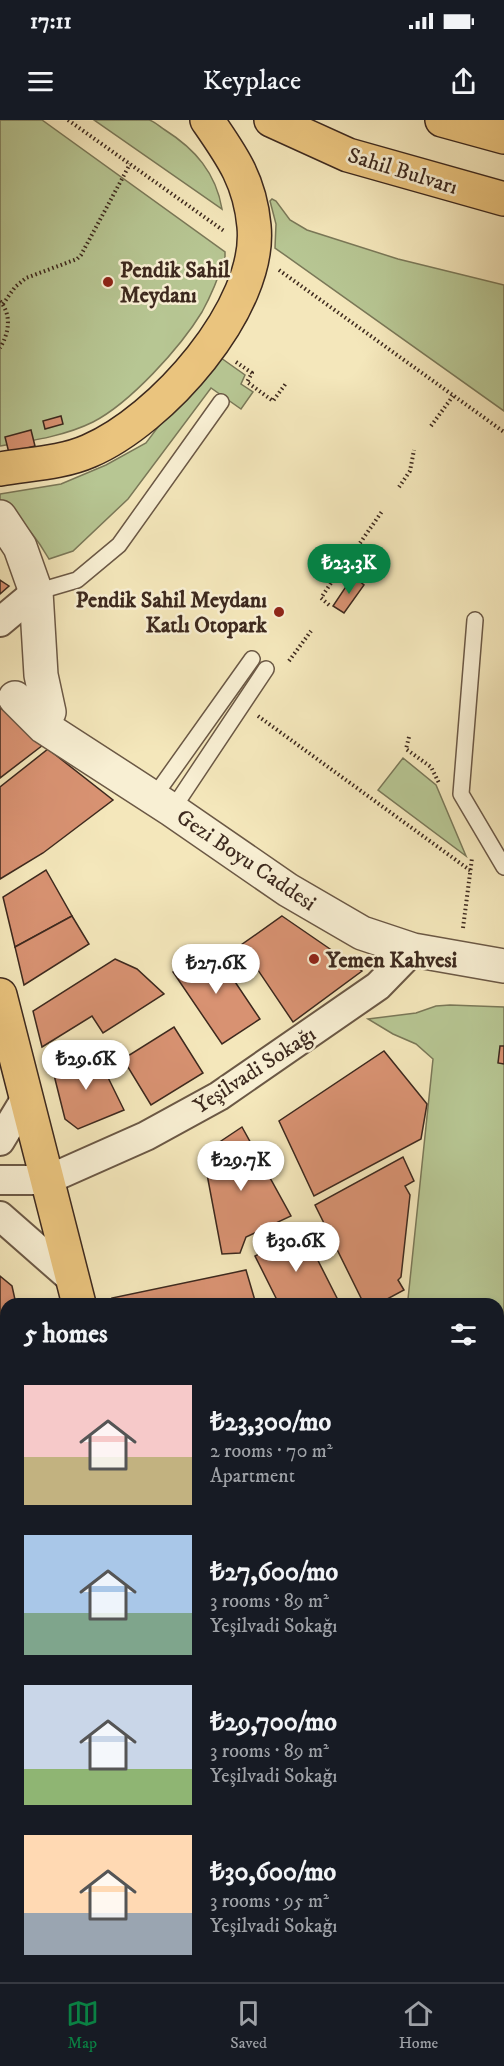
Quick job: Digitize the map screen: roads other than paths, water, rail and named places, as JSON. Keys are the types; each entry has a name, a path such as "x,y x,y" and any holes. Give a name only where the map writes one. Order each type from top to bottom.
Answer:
{"main road":[{"path":"0,469 68,458 88,451 127,430 168,394 226,323 248,276 254,252 254,227 242,175 207,120"},
{"name":"Sahil Bulvarı","path":"270,120 348,155 504,199"},
{"path":"442,120 504,137"},
{"path":"0,995 76,1292"}],"street":[{"path":"0,517 20,547 36,592 41,675 49,711"},
{"path":"0,622 36,592"},
{"path":"8,693 49,711 166,799 370,922 406,948 504,966"},
{"name":"Gezi Boyu Caddesi","path":"8,693 44,727 166,799"},
{"name":"Yeşilvadi Sokağı","path":"47,1180 146,1136 219,1096 378,986 406,948"},
{"path":"0,1141 26,1098"},
{"path":"0,1180 47,1180"},
{"path":"0,1216 76,1292"}],"lane":[{"path":"36,592 77,580 119,545 221,402"},
{"path":"475,620 461,794 504,867"},
{"path":"166,799 252,659"},
{"path":"166,799 266,669"}],"place":[{"name":"Pendik Sahil Meydanı","path":"108,282"},
{"name":"Pendik Sahil Meydanı Katlı Otopark","path":"279,612"},
{"name":"Yemen Kahvesi","path":"314,959"}]}
